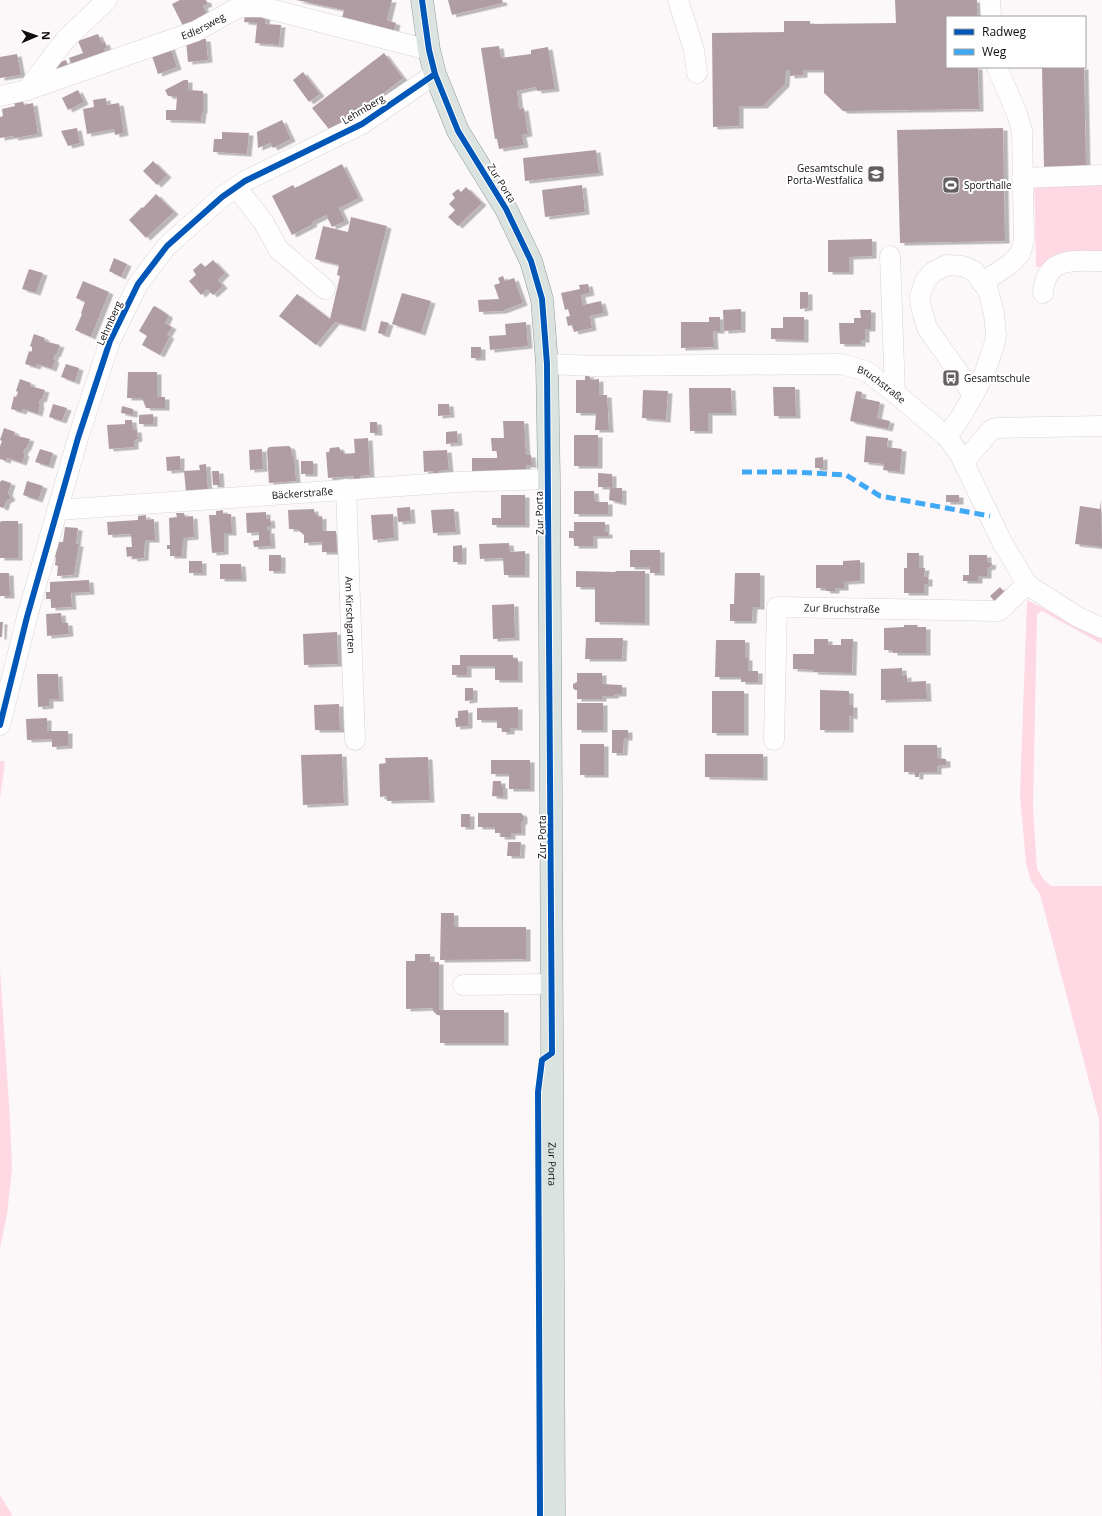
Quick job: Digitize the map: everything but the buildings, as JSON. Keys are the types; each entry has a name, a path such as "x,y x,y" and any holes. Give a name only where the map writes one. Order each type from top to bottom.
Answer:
{"main road":[{"name":"Zur Porta","path":"422,0 429,50 435,74 458,131 506,209 531,261 542,299 547,364 549,479 554,1516"}],"street":[{"path":"27,90 65,40 107,0"},
{"path":"678,0 694,50 697,73"},
{"path":"990,0 991,16"},
{"name":"Edlersweg","path":"0,96 27,90 196,31 239,7 262,7 429,50"},
{"path":"982,283 1010,264 1020,254 1024,240 1022,131 1017,114 997,68"},
{"name":"Lehmberg","path":"0,725 27,617 78,438 110,341 138,284 167,246 222,197 236,187 245,181 362,124 435,74"},
{"path":"1022,178 1102,175"},
{"path":"236,187 264,223 278,249 325,289"},
{"path":"890,256 894,393"},
{"path":"1043,293 1044,282 1050,270 1066,262 1102,261"},
{"path":"947,437 973,396 985,372 995,342 996,334 994,314 988,290 974,271 962,266 947,265 933,272 925,281 920,296 927,328 959,373 973,396"},
{"name":"Bruchstraße","path":"547,364 594,366 841,364 866,371 947,437 964,462 1002,542 1027,584 1078,617 1102,628"},
{"path":"964,462 991,430 996,428 1102,426"},
{"name":"Bäckerstraße","path":"57,510 346,489 458,482 549,479"},
{"name":"Am Kirschgarten","path":"346,489 355,740"},
{"name":"Zur Bruchstraße","path":"774,740 777,607 999,611 1027,584"},
{"path":"463,985 552,984"}],"shaded area":[{"path":"1102,170 1102,265 1036,267 1034,172"},
{"path":"1027,600 1102,638 1102,644 1042,611 1037,614 1033,807 1037,869 1044,880 1051,886 1102,886 1102,1414 1099,1119 1040,894 1031,881 1026,863 1020,795"},
{"path":"0,761 5,761 0,799"},
{"path":"0,968 12,1169 7,1214 0,1248"},
{"path":"0,1495 12,1515 12,1516 0,1516"}],"marked path":[{"path":"742,472 795,472 846,475 880,496 990,516"}],"cycle path":[{"path":"422,0 429,50 435,74 458,131 506,209 531,261 542,299 547,364 552,1053 542,1060 538,1092 540,1516"},
{"path":"0,725 27,617 78,438 110,341 138,284 167,246 222,197 245,181 362,124 435,74"}],"place":[{"name":"Gesamtschule Porta-Westfalica","path":"876,174"},
{"name":"Sporthalle","path":"951,185"},
{"name":"Gesamtschule","path":"951,378"}]}
